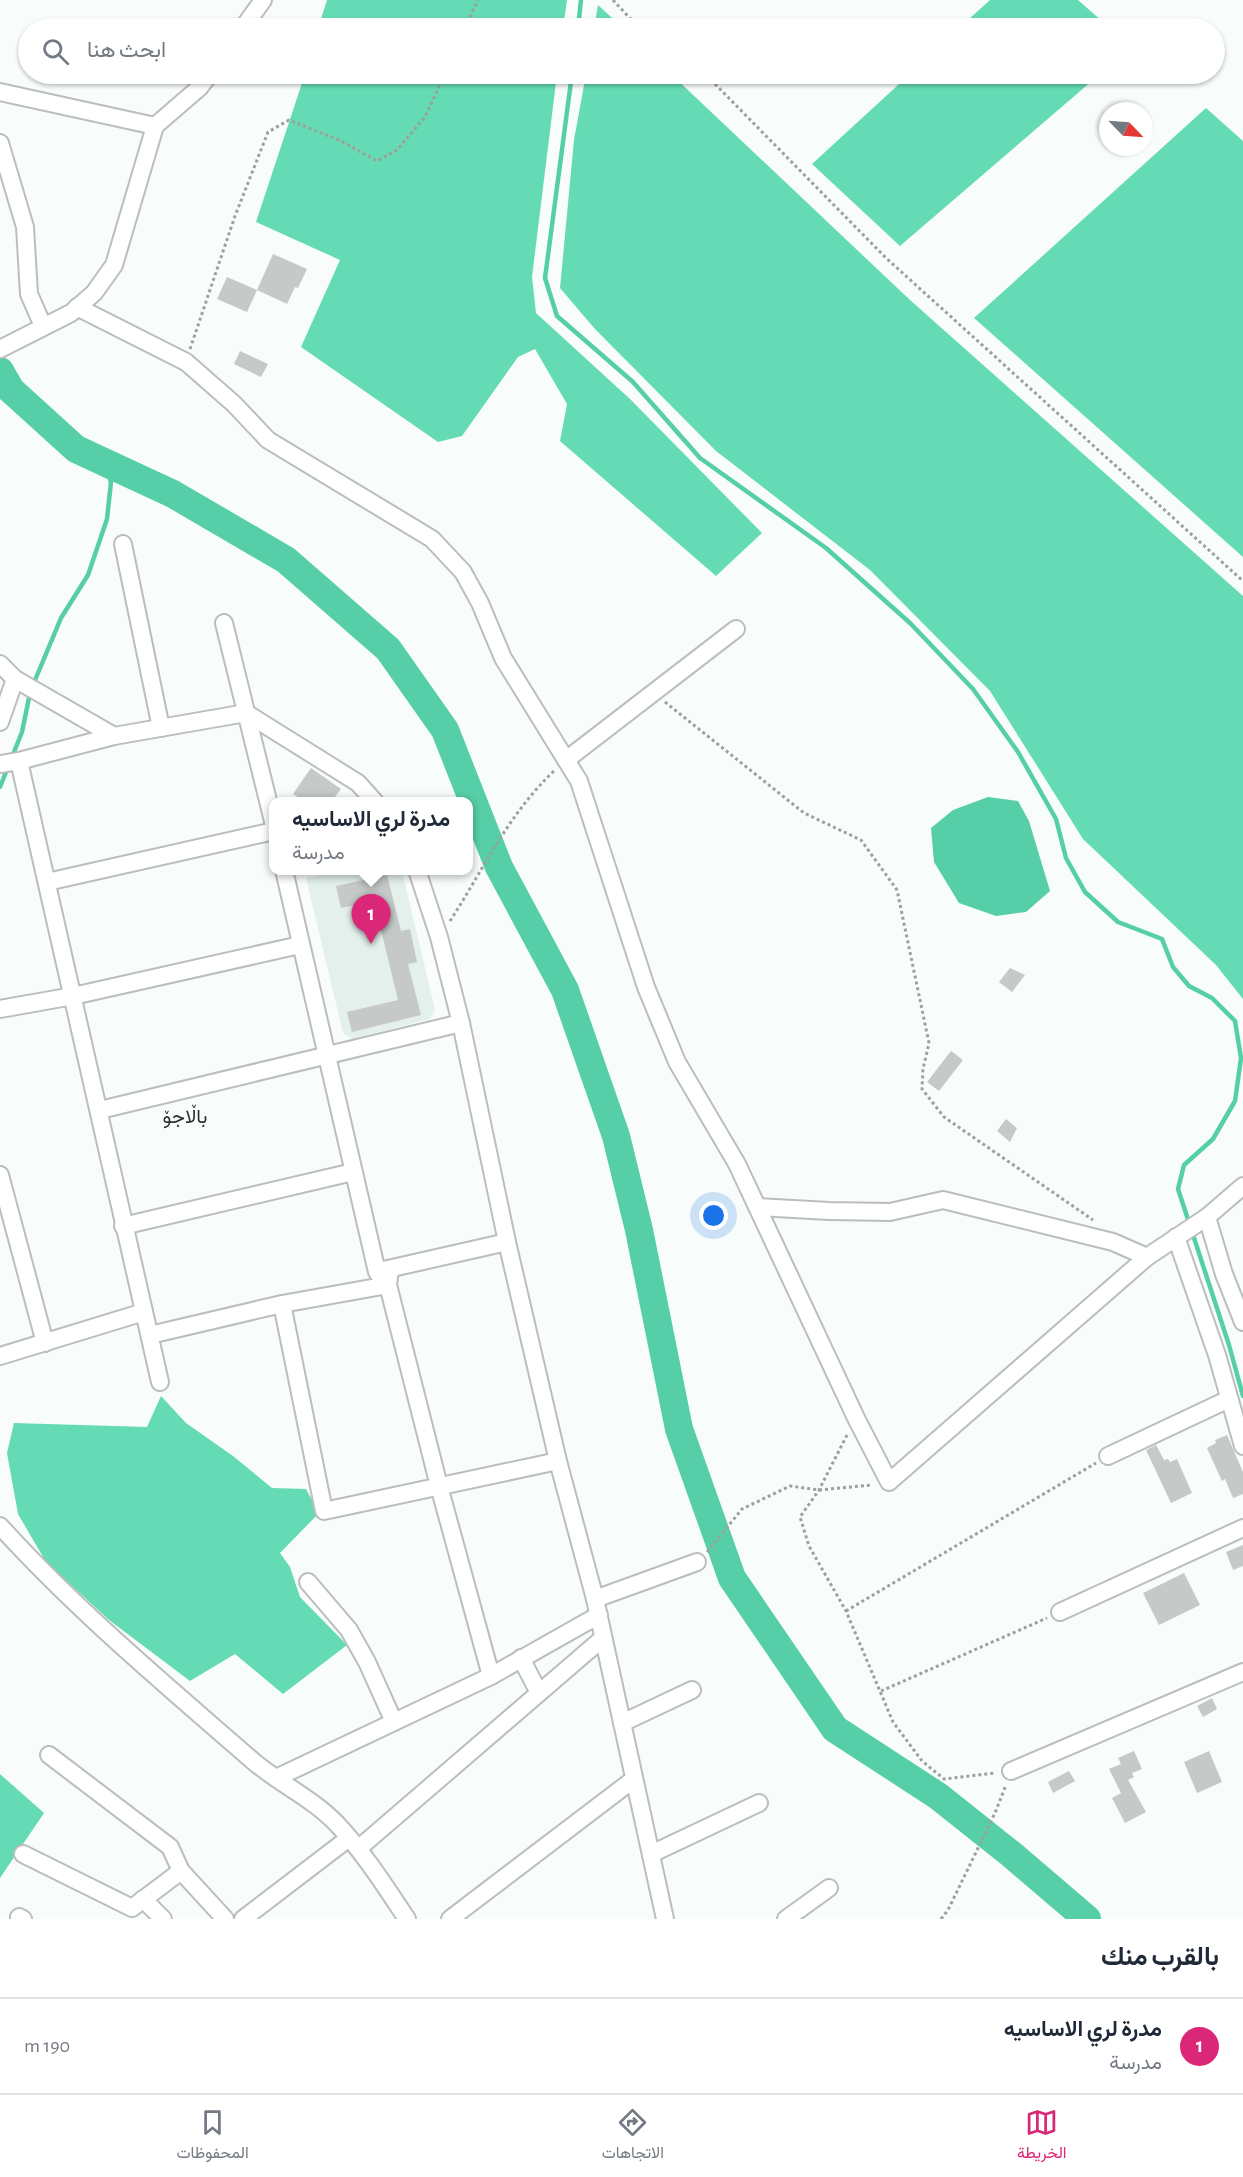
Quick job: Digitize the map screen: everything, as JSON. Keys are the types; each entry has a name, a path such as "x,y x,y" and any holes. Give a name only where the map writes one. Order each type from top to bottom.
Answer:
{"street":[{"path":"250,18 263,0"},
{"path":"0,349 71,313 94,293 114,265 155,126 202,84"},
{"path":"0,92 155,126"},
{"path":"0,143 25,226 29,294 44,326"},
{"path":"77,307 186,362 234,404 268,440 432,539 463,572 480,603 503,658 579,781 646,987 676,1062 737,1164 856,1418 889,1482 1147,1257 1204,1220 1243,1186"},
{"path":"123,544 161,728"},
{"path":"224,623 269,808"},
{"path":"566,760 736,629"},
{"path":"0,664 15,679 114,736"},
{"path":"0,722 15,679"},
{"path":"0,764 114,736 246,712 358,783 371,797"},
{"path":"19,761 160,1382"},
{"path":"47,882 269,832"},
{"path":"285,875 353,1172 385,1275 491,1676"},
{"path":"419,875 439,938 461,1023 507,1242 558,1461 597,1607 665,1919"},
{"path":"0,1009 73,996 300,945"},
{"path":"100,1110 461,1023"},
{"path":"123,1226 353,1172"},
{"path":"0,1175 45,1343"},
{"path":"757,1207 890,1212 943,1200 1113,1242 1147,1257"},
{"path":"1204,1220 1243,1322"},
{"path":"1180,1235 1243,1446"},
{"path":"150,1335 282,1304 507,1242"},
{"path":"282,1304 324,1511 558,1461"},
{"path":"0,1356 144,1312"},
{"path":"1108,1456 1229,1399"},
{"path":"0,1526 46,1574 139,1661 256,1763 317,1805 354,1843 407,1919"},
{"path":"1060,1612 1243,1528"},
{"path":"276,1778 491,1676 597,1607 697,1562"},
{"path":"308,1582 349,1630 368,1662 394,1722"},
{"path":"243,1919 354,1843 603,1638"},
{"path":"521,1658 539,1693"},
{"path":"1011,1771 1243,1672"},
{"path":"622,1723 692,1690"},
{"path":"49,1755 170,1847 181,1871 225,1919"},
{"path":"450,1919 634,1779"},
{"path":"651,1854 759,1803"},
{"path":"23,1854 132,1908 181,1871"},
{"path":"786,1919 829,1888"},
{"path":"143,1899 163,1919"}],"path":[{"path":"470,18 478,0"},
{"path":"613,0 630,18"},
{"path":"186,362 235,216 268,132 289,120 339,140 377,161 397,150 425,117 440,84"},
{"path":"715,84 886,258 1243,580"},
{"path":"653,693 804,813 861,840 897,890 929,1043 923,1069 922,1089 944,1117 1100,1224"},
{"path":"439,938 503,831 533,790 566,760"},
{"path":"856,1418 819,1490 800,1516 809,1546 846,1611 893,1722 922,1761 944,1779 1011,1771 995,1813 948,1910 941,1919"},
{"path":"846,1611 1108,1456"},
{"path":"697,1562 742,1509 790,1486 819,1490 854,1488 889,1482"},
{"path":"881,1691 1060,1612"}],"shaded area":[{"path":"327,0 567,0 564,18 321,18"},
{"path":"990,0 1078,0 1099,18 970,18"},
{"path":"598,5 612,18 596,18"},
{"path":"302,84 556,84 532,277 536,313 630,399 762,533 716,576 560,441 567,404 535,349 518,357 462,436 438,442 301,347 340,260 256,222"},
{"path":"584,84 682,84 910,300 1243,596 1243,999 1216,965 1083,839 990,691 870,570 716,451 595,329 560,288 574,140"},
{"path":"899,84 1088,84 900,246 812,164"},
{"path":"1206,108 1243,141 1243,557 974,318"},
{"path":"988,797 1018,801 1029,821 1050,891 1026,912 996,916 959,903 934,862 931,828 953,810"},
{"path":"320,875 403,875 435,1010 430,1019 352,1039 343,1033 306,878"},
{"path":"161,1396 186,1423 233,1456 272,1488 306,1489 319,1513 280,1553 290,1567 300,1597 347,1645 283,1694 235,1654 190,1681 109,1620 46,1562 18,1514 7,1453 14,1423 147,1427"},
{"path":"0,1774 44,1813 0,1878"}],"building":[{"path":"273,254 307,269 287,304 257,290"},
{"path":"227,277 257,290 247,312 217,299"},
{"path":"240,351 268,364 261,377 234,364"},
{"path":"311,768 341,789 335,797 298,797 293,794"},
{"path":"387,875 401,931 410,929 417,962 408,964 421,1015 352,1032 347,1012 398,1000 374,901 341,908 336,886"},
{"path":"1010,968 1025,975 1012,992 999,982"},
{"path":"951,1051 963,1060 939,1091 927,1082"},
{"path":"1006,1119 1017,1128 1010,1142 997,1131"},
{"path":"1227,1435 1243,1472 1243,1494 1233,1498 1225,1479 1222,1481 1207,1448 1216,1443 1215,1440"},
{"path":"1156,1445 1164,1460 1168,1459 1170,1462 1177,1459 1192,1493 1171,1503 1146,1450"},
{"path":"1243,1545 1243,1566 1233,1570 1226,1552"},
{"path":"1184,1573 1200,1605 1159,1625 1143,1593"},
{"path":"1212,1698 1217,1709 1203,1717 1197,1706"},
{"path":"1134,1751 1142,1769 1132,1773 1134,1777 1128,1780 1146,1812 1125,1823 1112,1798 1121,1793 1109,1769 1121,1764 1118,1758"},
{"path":"1209,1751 1222,1782 1197,1793 1184,1762"},
{"path":"1069,1771 1075,1781 1053,1793 1048,1782"}],"waterway":[{"path":"579,18 581,0"},
{"path":"571,84 545,278 557,316 633,382 700,458 826,548 910,623 973,689 1018,752 1056,819 1066,858 1085,892 1118,922 1162,939 1173,967 1189,986 1212,998 1235,1021 1241,1058 1235,1101 1213,1139 1184,1165 1178,1189 1229,1345 1243,1396"},
{"path":"0,371 11,390 76,449 173,494 286,560 388,649 445,730 471,797"},
{"path":"33,685 61,618 88,575 107,519 111,482 104,462"},
{"path":"12,757 22,732 30,693"},
{"path":"0,787 8,767"},
{"path":"473,801 499,867 565,990 616,1136 639,1230 679,1429 732,1578 835,1729 938,1796 1087,1919"}],"place":[{"name":"مدرة لري الاساسیه","path":"371,944"}],"district":[{"name":"باڵاجۆ","path":"185,1116"}]}
